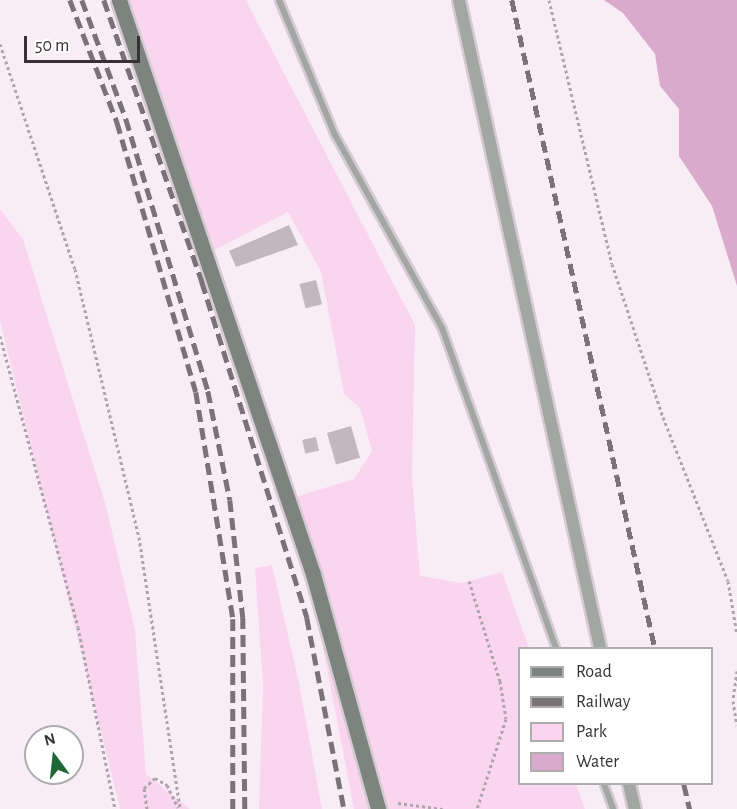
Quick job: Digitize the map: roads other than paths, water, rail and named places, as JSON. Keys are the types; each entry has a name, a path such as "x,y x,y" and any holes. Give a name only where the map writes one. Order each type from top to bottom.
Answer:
{"street":[{"path":"119,0 313,574 367,762 378,809"},
{"path":"459,0 600,647"},
{"path":"367,762 372,809"},
{"path":"629,785 634,809"}],"lane":[{"path":"279,0 335,135 442,328 556,647"},
{"path":"605,785 613,809"}],"water":[{"path":"604,0 737,0 737,286 712,206 679,156 679,109 660,86 655,54 623,13"}],"railway":[{"path":"70,0 117,122 196,392 233,619 233,809"},
{"path":"82,0 126,119 208,391 230,500 243,617 245,809"},
{"path":"104,0 202,282 307,618 344,809"},
{"path":"512,0 655,647"},
{"path":"684,785 690,809"}]}
